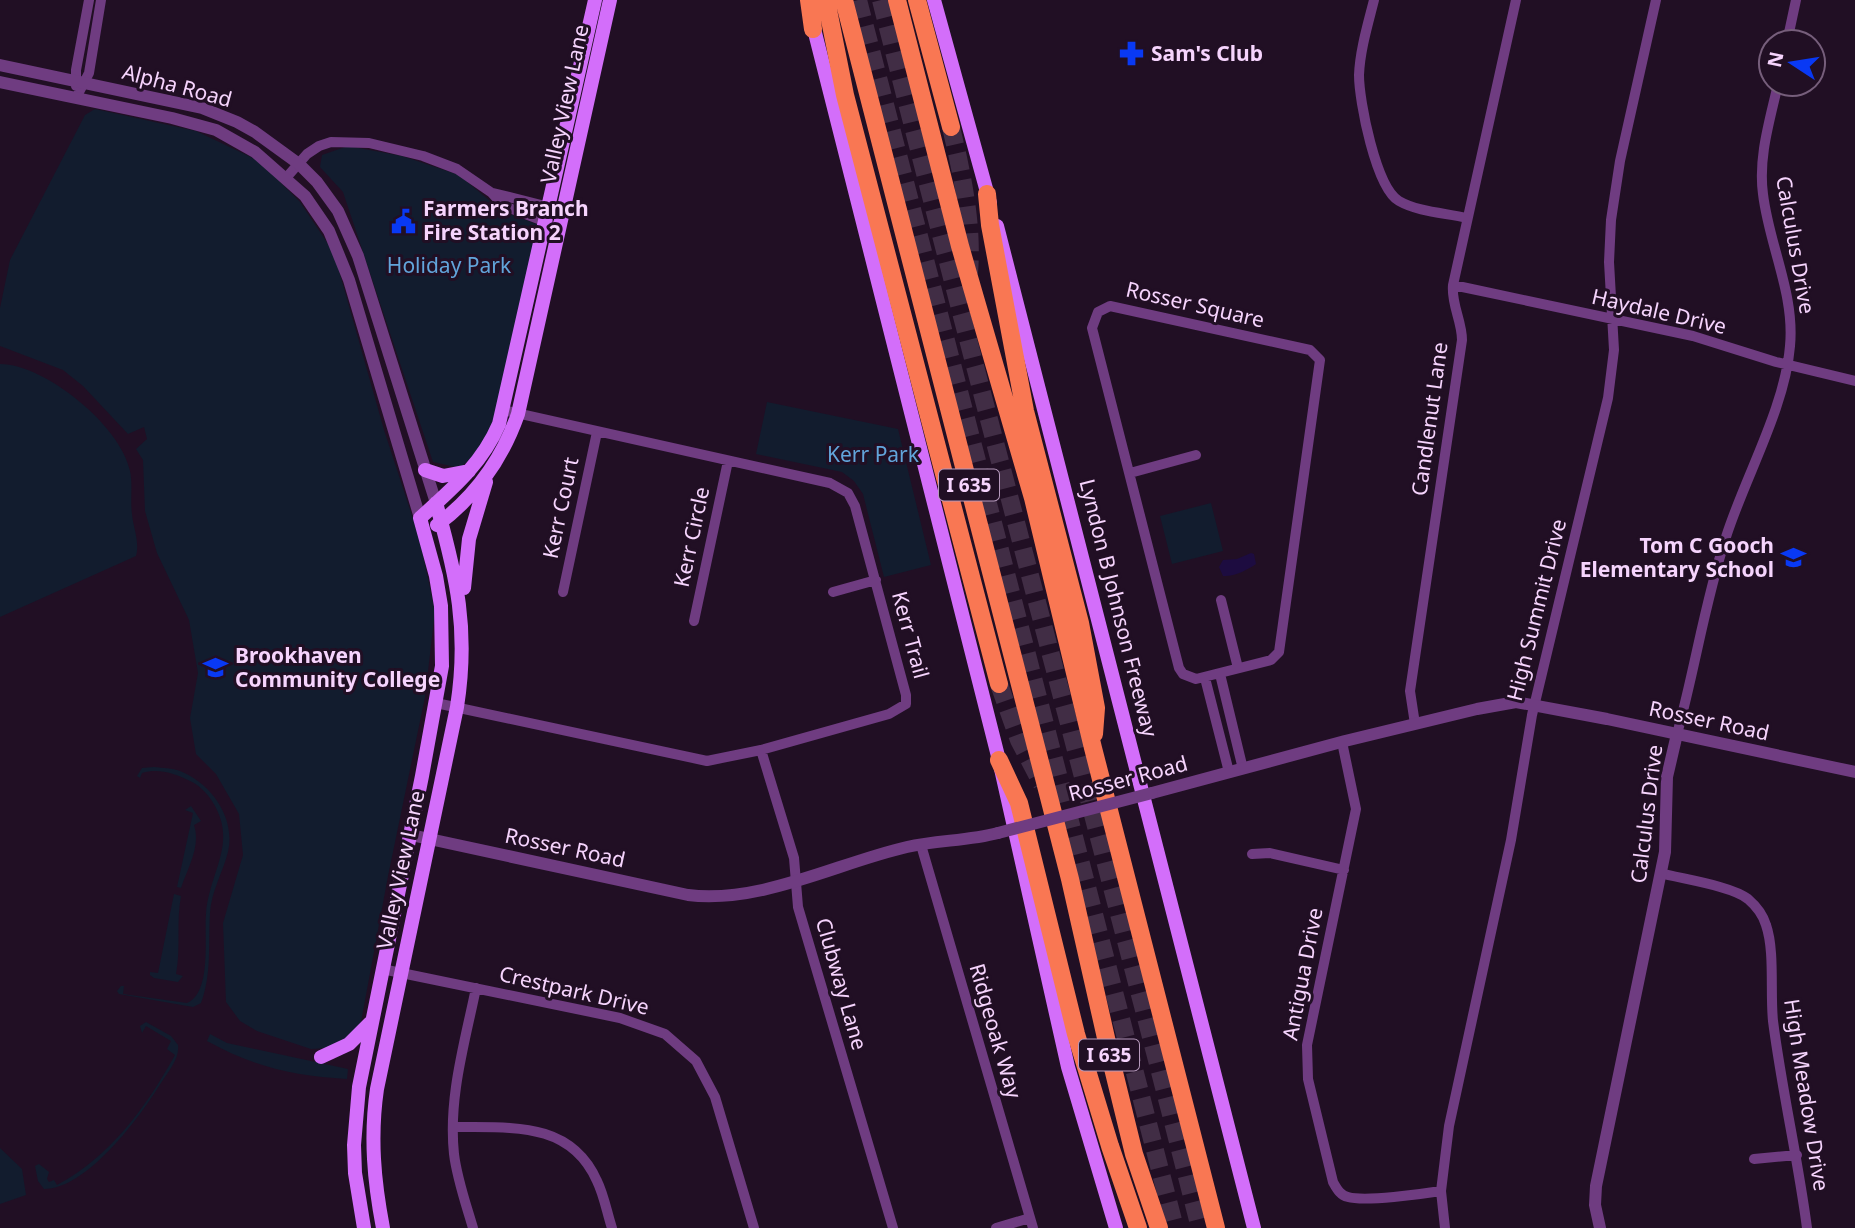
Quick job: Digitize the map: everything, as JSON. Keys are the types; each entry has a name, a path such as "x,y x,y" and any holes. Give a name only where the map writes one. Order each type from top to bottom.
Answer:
{"highway":[{"path":"807,0 813,29"},
{"path":"826,0 845,95 999,684"},
{"name":"I 635","path":"844,0 1070,879 1134,1154 1159,1228"},
{"name":"I 635","path":"897,0 960,246 1033,498 1093,748 1216,1228"},
{"path":"917,0 951,127"},
{"path":"987,194 992,237 1025,411 1080,623 1096,708 1093,748"},
{"path":"999,760 1019,803 1083,1058 1138,1228"},
{"path":"1197,1156 1229,1228"}],"main road":[{"name":"Lyndon B Johnson Freeway","path":"934,0 1008,262 1254,1228"},
{"name":"Valley View Lane","path":"424,534 442,522 472,494 491,471 506,446 518,414 556,209 601,3"},
{"path":"813,29 999,760 1068,1067 1116,1228"},
{"name":"Valley View Lane","path":"364,1228 355,1172 354,1144 359,1087 411,835 442,666 443,641 436,576 420,518 471,471 487,450 503,410 553,224"},
{"path":"425,470 443,476 471,471"},
{"path":"461,614 469,539 491,471"},
{"name":"Valley View Lane","path":"383,1228 372,1161 373,1111 379,1070 457,707 463,658 461,614 454,570 436,503"},
{"path":"321,1057 349,1044 371,1022"}],"street":[{"path":"76,98 89,0"},
{"path":"80,83 89,73 101,0"},
{"path":"1374,0 1361,56 1360,92 1385,188 1399,201 1467,218"},
{"name":"Candlenut Lane","path":"1415,724 1410,691 1462,340 1452,294 1453,285 1516,0"},
{"name":"High Summit Drive","path":"1445,1228 1441,1191 1449,1126 1511,839 1534,704 1608,398 1614,350 1609,262 1611,220 1620,162 1656,0"},
{"path":"1790,28 1796,0"},
{"name":"Alpha Road","path":"0,65 214,112 255,132 299,164 331,200 351,237 436,503"},
{"name":"Alpha Road","path":"0,82 216,130 255,152 286,178 319,214 337,247 420,518"},
{"name":"Calculus Drive","path":"1600,1228 1595,1205 1596,1186 1666,842 1667,776 1723,547 1774,410 1791,342 1787,300 1763,194 1761,172 1775,98"},
{"path":"286,178 314,149 331,142 369,143 434,159 457,169 492,193 504,206 553,224"},
{"path":"492,193 556,209"},
{"name":"Haydale Drive","path":"1453,285 1693,336 1787,365 1855,381"},
{"name":"Rosser Square","path":"1115,306 1310,350 1317,355 1320,370 1279,652 1271,660 1205,678 1189,678 1179,668 1130,473 1091,328 1098,312 1115,306"},
{"name":"Kerr Trail","path":"436,704 697,760 718,760 889,714 906,704 906,695 855,506 842,488 830,483 503,410"},
{"name":"Kerr Court","path":"563,592 597,432"},
{"path":"1130,473 1196,455"},
{"name":"Kerr Circle","path":"694,621 727,461"},
{"path":"833,592 876,580"},
{"path":"1221,600 1238,668"},
{"path":"1220,674 1243,768"},
{"path":"1205,678 1229,772"},
{"name":"Rosser Road","path":"411,835 704,897 736,896 921,845 998,833 1342,742 1497,704 1516,702 1855,772"},
{"name":"Antigua Drive","path":"1342,742 1356,809 1307,1045 1308,1079 1333,1182 1339,1192 1347,1197 1362,1198 1441,1191"},
{"name":"Clubway Lane","path":"761,750 794,858 798,906 893,1228"},
{"name":"Ridgeoak Way","path":"921,845 1031,1223"},
{"path":"1252,854 1270,853 1344,870"},
{"name":"High Meadow Drive","path":"1660,873 1738,893 1747,898 1766,924 1770,940 1770,996 1780,1073 1797,1155 1807,1228"},
{"name":"Crestpark Drive","path":"382,970 620,1018 665,1034 696,1061 715,1097 754,1228"},
{"path":"473,1228 459,1181 453,1127 456,1083 476,988"},
{"path":"453,1127 531,1130 546,1133 567,1143 585,1159 598,1181 612,1228"},
{"path":"1754,1159 1797,1155"},
{"path":"996,1228 1031,1223"}],"green space":[{"path":"95,109 196,131 259,161 300,202 334,253 384,430 419,537 435,611 425,697 361,1022 343,1047 311,1049 257,1031 240,1021 226,1002 223,923 243,855 239,814 216,774 196,754 190,718 198,673 189,620 157,553 145,511 143,460 136,449 147,439 144,427 128,434 83,386 63,370 0,346 0,308 10,260 85,115"},
{"name":"Holiday Park","path":"348,146 402,156 459,175 502,211 539,225 494,422 481,448 460,468 433,462 343,192 320,167 322,155"},
{"path":"0,364 38,374 59,386 97,417 112,435 124,453 130,471 131,509 137,545 136,556 0,617"},
{"name":"Kerr Park","path":"767,402 898,429 931,565 884,577 863,494 854,481 842,472 756,454"},
{"path":"1211,503 1223,551 1172,564 1160,516"},
{"path":"142,768 180,771 202,784 219,803 225,815 230,839 211,905 207,981 201,1003 193,1007 119,994 117,991 124,986 123,994 187,1003 195,997 203,977 208,899 223,844 220,816 207,794 192,782 160,771 142,773 140,778 137,776"},
{"path":"191,806 201,821 194,825 195,849 181,888 177,887 193,813 185,810"},
{"path":"174,894 181,896 176,974 183,976 178,982 150,975 150,972 158,973"},
{"path":"146,1022 171,1036 178,1045 177,1055 170,1070 111,1149 77,1177 61,1186 44,1189 38,1181 35,1166 39,1164 49,1172 47,1179 49,1182 54,1180 57,1185 76,1173 94,1160 125,1129 164,1074 175,1055 167,1049 171,1041 146,1026 142,1033 140,1026"},
{"path":"210,1034 227,1043 348,1069 347,1079 292,1073 258,1064 207,1041"},
{"path":"0,1148 22,1169 26,1195 0,1204"}],"shaded area":[{"path":"1254,554 1256,564 1245,571 1223,576 1219,567 1223,560 1237,559"}],"tunnel":[{"path":"858,0 1175,1228"},
{"path":"881,0 1200,1228"},
{"path":"951,127 968,218 969,273"},
{"path":"999,684 1019,740 1042,784"}],"place":[{"name":"Sam's Club","path":"1131,54"},
{"name":"Farmers Branch Fire Station 2","path":"403,221"},
{"name":"Tom C Gooch Elementary School","path":"1794,558"},
{"name":"Brookhaven Community College","path":"215,668"}]}
